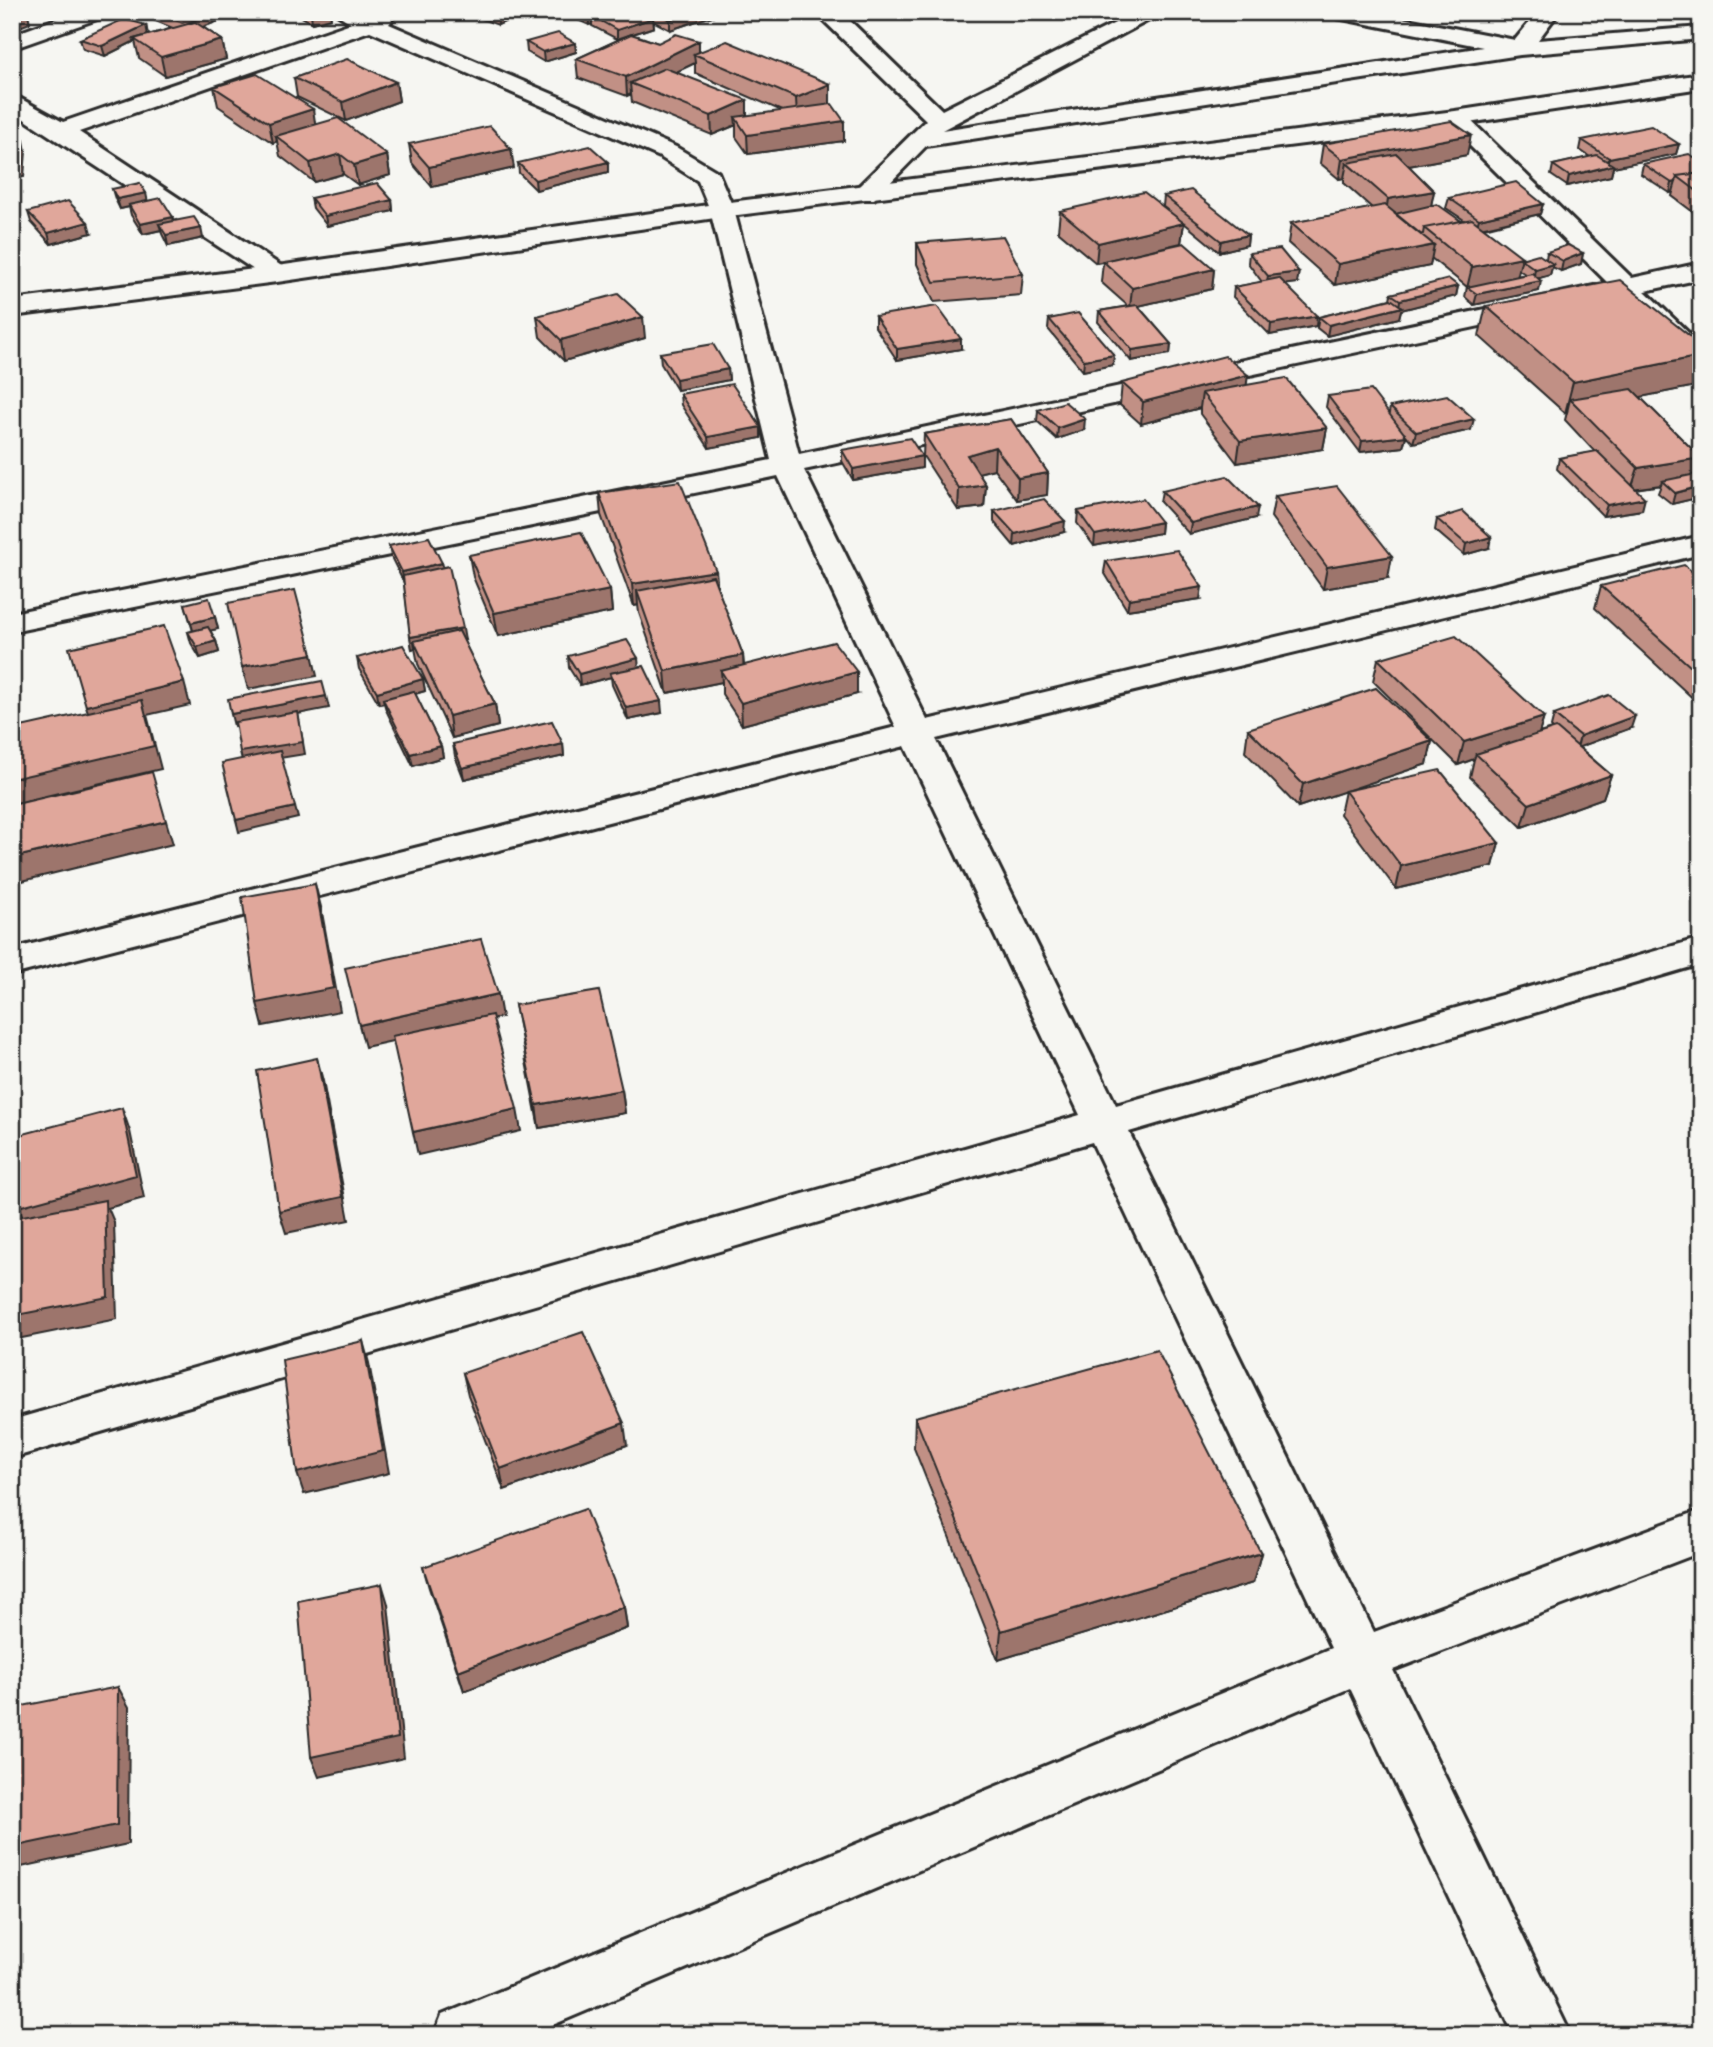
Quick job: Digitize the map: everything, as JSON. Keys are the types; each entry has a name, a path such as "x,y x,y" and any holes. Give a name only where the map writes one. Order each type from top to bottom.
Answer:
{"main road":[{"path":"12,43 95,12"},
{"path":"344,12 668,152 709,177 722,210 787,465 1543,2035"},
{"path":"61,130 403,12"},
{"path":"825,12 833,16 939,120"},
{"path":"865,194 939,120 1154,12"},
{"path":"1337,12 1520,48"},
{"path":"1520,48 1549,12"},
{"path":"921,140 1520,48 1701,33"},
{"path":"12,308 277,274 722,210 1455,118 1701,81"},
{"path":"12,101 61,130 277,274"},
{"path":"1455,118 1701,360"},
{"path":"12,622 787,465 1701,271"},
{"path":"12,962 916,733 1701,545"},
{"path":"12,1439 1701,951"},
{"path":"462,2035 1362,1659 1689,1547"}],"building":[{"path":"12,12 25,12 28,14 12,19"},
{"path":"155,12 214,12 185,24"},
{"path":"604,12 642,12 653,18 617,30 592,16"},
{"path":"653,12 694,12 670,20"},
{"path":"124,19 146,25 102,46 80,39"},
{"path":"195,22 222,40 161,57 134,39"},
{"path":"558,33 575,43 543,52 526,42"},
{"path":"631,34 658,43 676,34 699,41 626,77 576,59"},
{"path":"727,41 830,84 796,98 694,54"},
{"path":"347,59 396,82 343,102 294,78"},
{"path":"665,68 747,100 711,116 630,83"},
{"path":"257,74 313,109 269,123 214,87"},
{"path":"832,104 844,121 747,135 735,117"},
{"path":"338,118 387,155 354,165 340,154 310,163 276,136"},
{"path":"1451,121 1471,135 1342,159 1323,144"},
{"path":"490,126 511,149 429,167 409,144"},
{"path":"1651,126 1679,144 1609,158 1582,140"},
{"path":"24,141 22,167 12,168 12,142"},
{"path":"590,146 608,162 535,180 518,163"},
{"path":"1397,154 1434,191 1388,199 1347,163"},
{"path":"1689,154 1701,161 1701,173 1677,176 1676,182 1672,183 1643,164"},
{"path":"1597,155 1613,165 1569,176 1553,165"},
{"path":"1701,173 1701,194 1677,176"},
{"path":"1516,182 1543,204 1479,219 1449,198"},
{"path":"140,183 146,193 117,199 112,189"},
{"path":"377,183 392,200 325,216 311,198"},
{"path":"1191,190 1248,235 1221,241 1164,196"},
{"path":"1144,192 1184,223 1098,243 1060,211"},
{"path":"161,198 173,217 140,224 129,205"},
{"path":"68,201 88,222 48,233 28,212"},
{"path":"1437,204 1461,221 1424,228 1421,235 1395,214"},
{"path":"1385,205 1434,245 1338,264 1291,223"},
{"path":"194,217 201,228 166,235 159,224"},
{"path":"1472,219 1522,257 1472,267 1424,228"},
{"path":"1003,236 1023,274 934,282 917,243"},
{"path":"1184,243 1214,269 1132,288 1103,261"},
{"path":"1568,245 1583,253 1563,261 1547,252"},
{"path":"1280,249 1299,272 1268,276 1249,253"},
{"path":"1538,254 1553,264 1535,269 1521,259"},
{"path":"1532,273 1541,281 1477,294 1467,287"},
{"path":"1279,278 1317,316 1271,324 1234,287"},
{"path":"1449,279 1458,286 1400,300 1391,294"},
{"path":"1620,280 1701,345 1701,356 1573,382 1486,306"},
{"path":"618,294 643,317 561,340 537,316"},
{"path":"1391,299 1402,307 1329,325 1319,317"},
{"path":"1137,305 1171,344 1132,350 1099,311"},
{"path":"937,306 961,339 897,349 875,316"},
{"path":"1078,313 1114,355 1084,360 1049,319"},
{"path":"713,344 728,369 676,379 660,353"},
{"path":"1225,356 1248,375 1143,402 1122,383"},
{"path":"1286,378 1327,428 1240,441 1202,393"},
{"path":"732,384 761,427 708,437 680,394"},
{"path":"1632,389 1701,458 1638,468 1570,399"},
{"path":"1371,390 1406,436 1362,441 1328,396"},
{"path":"1447,395 1474,419 1416,432 1390,407"},
{"path":"1065,402 1085,419 1058,428 1038,410"},
{"path":"1011,419 1048,473 1018,478 995,447 967,455 986,485 959,489 924,434"},
{"path":"910,438 922,456 853,469 842,450"},
{"path":"1597,451 1645,498 1607,505 1559,458"},
{"path":"1701,473 1701,486 1675,493 1662,481"},
{"path":"1227,476 1258,507 1191,523 1162,491"},
{"path":"680,481 716,571 632,584 599,493"},
{"path":"1337,486 1392,556 1327,567 1275,496"},
{"path":"1044,499 1065,521 1015,534 994,511"},
{"path":"1143,499 1161,522 1095,535 1078,511"},
{"path":"1463,511 1491,537 1466,544 1437,519"},
{"path":"581,532 610,590 494,613 469,555"},
{"path":"429,537 442,563 402,572 389,546"},
{"path":"1177,550 1202,587 1129,599 1106,561"},
{"path":"1684,565 1701,579 1701,676 1601,586"},
{"path":"449,566 463,628 410,637 403,576"},
{"path":"713,576 743,655 665,671 637,591"},
{"path":"295,590 312,654 242,667 228,603"},
{"path":"209,598 215,617 191,623 185,604"},
{"path":"164,626 184,682 86,706 69,648"},
{"path":"208,627 216,641 197,647 188,632"},
{"path":"459,631 495,704 449,716 414,641"},
{"path":"1456,636 1544,717 1464,742 1378,659"},
{"path":"627,640 638,658 579,674 568,656"},
{"path":"834,642 857,672 741,703 721,671"},
{"path":"403,645 423,679 377,692 357,658"},
{"path":"644,666 661,701 626,708 610,673"},
{"path":"322,681 326,696 231,714 228,699"},
{"path":"1376,688 1432,741 1303,784 1248,729"},
{"path":"414,691 441,746 410,754 383,699"},
{"path":"1609,695 1635,716 1580,736 1554,715"},
{"path":"142,700 154,746 12,779 12,729"},
{"path":"298,712 303,742 240,752 235,722"},
{"path":"552,721 563,744 462,768 453,744"},
{"path":"1556,728 1611,775 1529,804 1476,754"},
{"path":"280,751 295,807 236,820 222,763"},
{"path":"1440,770 1499,843 1401,866 1345,791"},
{"path":"152,772 166,821 12,858 12,805"},
{"path":"315,884 334,988 257,1003 242,897"},
{"path":"481,939 498,994 359,1025 345,968"},
{"path":"599,991 622,1090 536,1105 515,1005"},
{"path":"492,1015 517,1109 413,1132 392,1036"},
{"path":"317,1058 343,1197 279,1211 257,1071"},
{"path":"122,1108 136,1175 18,1207 12,1175 12,1137"},
{"path":"105,1200 108,1297 12,1316 12,1218"},
{"path":"583,1332 624,1423 500,1469 463,1373"},
{"path":"363,1341 383,1451 297,1473 282,1360"},
{"path":"1157,1350 1261,1553 1001,1631 915,1417"},
{"path":"585,1509 624,1607 458,1671 423,1567"},
{"path":"382,1584 398,1738 311,1757 298,1601"},
{"path":"118,1687 117,1825 12,1847 12,1708"}]}
